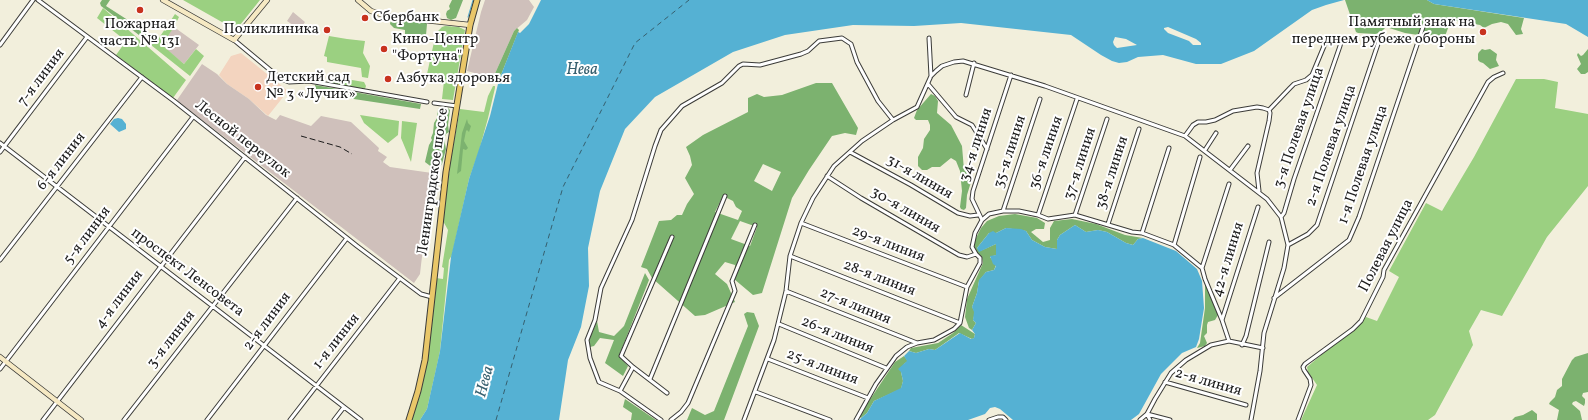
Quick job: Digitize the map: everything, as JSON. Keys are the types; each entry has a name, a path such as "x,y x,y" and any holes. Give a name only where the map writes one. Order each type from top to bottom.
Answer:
{"main road":[{"name":"Ленинградское шоссе","path":"409,420 422,375 446,172 470,25 478,0"}],"street":[{"path":"0,45 33,0"},
{"name":"Лесной переулок","path":"38,0 245,156 347,238 421,294 432,297"},
{"path":"163,0 234,40 285,80 294,82 309,81 427,102"},
{"path":"234,40 267,0"},
{"path":"358,0 371,11 387,16 470,25"},
{"name":"1-я Полевая улица","path":"1274,298 1349,240 1359,217 1423,27"},
{"name":"7-я линия","path":"0,152 87,37"},
{"path":"661,420 620,391 599,382 590,358 587,340 595,320 601,288 632,220 661,130 682,106 722,83 739,66 743,64 760,65 801,54 808,51 819,41 842,38 851,44 857,62 878,101 893,120"},
{"path":"744,420 756,392 779,324 786,290 790,256 801,223 814,198 834,166 862,141 893,120 917,107 931,76 929,38"},
{"name":"3-я Полевая улица","path":"1281,217 1284,213 1294,179 1340,46 1342,38 1340,38"},
{"path":"1269,110 1294,84 1306,80 1312,75 1327,39"},
{"name":"2-я Полевая улица","path":"1288,245 1308,234 1317,225 1379,41"},
{"path":"931,76 942,66 954,62 963,61 974,63 1185,136 1259,191 1267,199 1281,217 1288,245 1284,268 1267,320 1251,420"},
{"path":"966,94 974,63"},
{"name":"Полевая улица","path":"1298,420 1311,385 1310,379 1303,367 1353,329 1360,321 1383,277 1384,270 1488,82 1494,77 1503,73"},
{"name":"34-я линия","path":"982,220 978,215 972,199 973,191 1011,75"},
{"name":"6-я линия","path":"0,260 142,77"},
{"path":"928,84 956,117 972,125 987,149"},
{"name":"35-я линия","path":"1003,212 1040,99"},
{"name":"36-я линия","path":"1038,215 1077,99"},
{"path":"434,103 456,106"},
{"path":"1185,136 1193,125 1198,122 1211,121 1233,111 1257,107 1269,110"},
{"path":"1259,191 1257,173 1269,121 1269,110"},
{"name":"5-я линия","path":"0,369 193,117"},
{"name":"37-я линия","path":"1075,215 1107,119"},
{"name":"38-я линия","path":"1108,224 1139,129"},
{"path":"1205,150 1216,133"},
{"name":"проспект Ленсовета","path":"0,143 361,420"},
{"path":"1230,170 1248,146"},
{"path":"1142,233 1170,148"},
{"name":"31-я линия","path":"850,152 911,185 958,213 970,216 978,215"},
{"name":"4-я линия","path":"43,420 245,156"},
{"path":"1174,245 1200,157"},
{"name":"30-я линия","path":"827,176 861,198 959,255 967,257 976,254"},
{"path":"1229,184 1202,268 1229,341"},
{"path":"650,379 725,196"},
{"name":"3-я линия","path":"124,420 297,198"},
{"name":"42-я линия","path":"1222,320 1258,207"},
{"path":"856,420 886,368 896,356 907,347 917,343 934,340 954,329 960,323 967,287 980,263 980,258 972,247 975,233 982,220 989,214 1019,211 1048,219 1075,215 1132,232 1142,233 1174,245 1202,268"},
{"name":"29-я линия","path":"801,223 967,287"},
{"path":"671,420 681,412 688,403 735,291 732,281 755,225"},
{"path":"667,393 621,356 672,237"},
{"name":"2-я линия","path":"207,420 347,238"},
{"path":"1242,345 1246,336 1269,242"},
{"name":"28-я линия","path":"790,256 960,323"},
{"name":"1-я линия","path":"290,420 400,278"},
{"name":"27-я линия","path":"786,290 917,343"},
{"name":"26-я линия","path":"779,324 886,368"},
{"path":"1140,420 1147,414 1171,373 1186,360 1211,345 1229,341 1242,345 1263,348"},
{"path":"0,357 81,420"},
{"name":"25-я линия","path":"768,359 868,398"},
{"path":"620,391 633,367"},
{"name":"2-я линия","path":"1165,382 1246,405"},
{"path":"756,392 830,420"},
{"path":"334,420 344,407"},
{"path":"1147,414 1150,420"},
{"path":"1147,414 1170,420"},
{"path":"989,420 998,417 1003,417 1006,420"}],"shaded area":[{"path":"485,0 529,0 534,7 527,20 514,31 493,78 467,71"},
{"path":"293,12 305,22 300,30 287,21"},
{"path":"174,27 199,45 184,64 161,45"},
{"name":"Детский сад № 3 «Лучик»","path":"241,53 288,91 268,116 249,99 227,84 219,75 231,56"},
{"path":"202,64 249,99 266,115 276,120 280,115 311,126 321,116 351,122 379,148 378,151 387,157 383,162 390,167 432,173 420,274 414,283 177,100"}],"green space":[{"path":"102,0 110,0 106,6 148,33 153,39 152,45 101,6 100,3"},
{"path":"183,0 260,0 236,30"},
{"path":"452,0 463,0 456,18 451,20 447,18 446,14 450,9 449,6"},
{"path":"1345,0 1427,0 1434,4 1524,18 1521,29 1523,34 1516,35 1508,24 1501,22 1484,28 1480,25 1451,20 1444,39 1405,33 1386,27 1380,33 1358,33 1356,32"},
{"path":"103,8 186,80 173,98 116,55 126,41 97,18"},
{"path":"175,14 179,17 162,45 184,64 196,49 204,56 190,76 151,45 153,39 157,41"},
{"path":"391,19 426,23 426,35 417,39 405,38 405,30 394,28 390,24"},
{"path":"445,26 459,27 465,30 453,100 442,99 444,81 436,76 427,74 436,33"},
{"path":"517,28 519,30 499,80 493,78 514,31"},
{"path":"329,36 365,41 363,53 370,66 368,78 362,77 361,68 327,62 327,57 324,56"},
{"path":"1482,49 1490,49 1497,54 1496,60 1499,66 1490,69 1478,60 1478,54"},
{"path":"1588,49 1588,72 1581,74 1577,69 1581,64 1577,55 1578,53 1581,56 1583,55"},
{"path":"334,77 364,82 366,86 365,89 333,84 331,80"},
{"path":"1516,79 1544,79 1558,82 1555,108 1588,114 1588,186 1547,237 1502,316 1481,310 1469,331 1473,345 1435,415 1428,420 1301,420 1317,385 1308,372 1307,367 1366,317 1377,321 1399,277 1389,271 1426,203 1442,211 1474,157"},
{"path":"816,83 832,83 858,128 856,135 845,133 832,136 792,198 762,293 753,295 734,279 735,265 725,262 715,274 727,284 735,302 705,315 695,316 652,278 647,269 641,267 659,221 671,220 677,215 682,215 694,194 685,178 692,165 686,147 703,135 748,112 748,98 757,94 764,97 782,95","holes":["763,164 781,172 772,191 754,181","723,196 733,201 736,207 742,211 738,220 715,212","740,221 757,227 750,246 731,239"]},
{"path":"315,85 421,104 420,109 314,93"},
{"path":"493,86 495,86 495,88 488,118 479,151 469,179 452,255 449,260 440,351 427,409 420,420 412,420 421,392 427,361 436,278 443,279 444,268 442,267 448,230 443,221 451,159 460,109 484,112 488,96"},
{"path":"931,94 935,96 938,101 937,113 951,125 962,146 964,170 969,173 971,182 967,195 966,208 964,210 960,207 962,191 960,171 956,161 951,158 940,167 932,167 927,170 922,170 918,166 918,157 923,148 924,139 930,130 930,125 928,120 916,120 914,118 917,110"},
{"path":"442,107 450,110 448,125 449,132 444,138 446,149 442,164 439,168 433,168 425,162 429,145 432,140 431,138 438,109"},
{"path":"360,115 399,121 398,135 388,143 364,123"},
{"path":"467,119 471,126 469,132 467,130 466,131 464,141 468,148 466,150 463,149 461,171 457,174 462,133"},
{"path":"402,121 417,123 411,162 401,138"},
{"path":"1015,214 1037,218 1045,223 1044,229 1036,229 1031,232 1043,242 1050,240 1050,228 1054,221 1072,219 1096,224 1125,235 1143,238 1138,239 1133,245 1126,243 1107,232 1098,230 1086,232 1075,225 1060,235 1057,240 1057,249 1045,247 1032,240 1026,231 1006,228 996,233 989,233 977,248 980,251 996,244 996,255 990,257 996,265 994,270 986,272 979,281 972,307 975,312 973,320 976,323 972,330 969,328 965,317 967,299 983,263 982,257 976,251 974,246 976,238 981,228 987,221 999,216"},
{"path":"645,273 649,280 619,356 628,366 623,376 605,363 614,340 600,338 594,346 590,347 589,340 597,321 599,332 614,336 624,326"},
{"path":"1205,283 1218,315 1215,320 1208,322 1207,333 1204,336 1207,343 1205,346 1197,348 1200,343 1205,308"},
{"path":"747,312 754,313 759,326 724,420 687,420 692,408 705,415 714,411 748,326 744,314"},
{"path":"961,325 975,334 974,338 972,339 959,333 935,350 929,349 916,353 909,351 911,348 938,343 953,333"},
{"path":"1588,353 1588,392 1583,393 1582,396 1585,399 1585,403 1584,406 1576,401 1572,404 1580,411 1582,420 1557,420 1559,410 1549,404 1555,397 1557,390 1562,386 1562,379 1572,360 1575,357"},
{"path":"904,356 908,361 904,364 901,372 903,381 901,389 874,401 867,413 861,418 859,416 895,362"},
{"path":"625,399 656,420 631,420 632,413 623,407"},
{"path":"1532,410 1537,414 1537,420 1512,420 1515,417"}],"water":[{"name":"Нева","path":"541,0 1344,0 1312,10 1254,51 1221,64 1196,64 1163,55 1138,57 1127,62 1119,63 1101,55 1071,35 961,23 914,26 853,25 785,35 733,52 655,97 625,129 600,191 588,248 589,286 581,327 568,360 559,420 420,420 427,409 440,351 451,257 469,179 490,116 499,80 518,32 520,33 529,24","holes":["1168,27 1196,39 1201,43 1201,45 1193,45 1189,41 1168,33 1164,29","1115,37 1126,39 1137,45 1117,48 1113,42"]},
{"path":"1427,0 1588,0 1588,37 1566,24 1434,4"},
{"path":"114,119 122,119 126,124 126,129 119,132 110,124"},
{"path":"1075,225 1086,232 1098,230 1107,232 1126,243 1133,245 1138,239 1143,238 1176,251 1197,269 1202,281 1204,308 1199,339 1196,347 1182,353 1161,374 1139,414 1131,420 1013,420 1000,409 995,407 990,408 985,414 968,420 859,420 867,413 874,401 901,388 903,381 901,372 898,369 907,361 904,356 909,351 916,353 929,349 935,350 960,333 971,339 974,338 975,334 972,330 976,323 973,320 974,312 972,307 977,293 979,280 986,272 994,270 996,266 993,264 990,256 996,255 996,244 979,252 977,248 989,233 993,231 996,233 1006,228 1021,229 1026,231 1032,240 1045,247 1057,249 1057,240 1060,235"}],"waterway":[{"path":"468,17 473,0"}],"ferry route":[{"path":"496,420 563,187 635,43 689,0"}],"railway":[{"path":"301,136 340,147 352,154"}],"place":[{"name":"Пожарная часть № 131","path":"140,10"},
{"name":"Сбербанк","path":"365,18"},
{"name":"Поликлиника","path":"327,30"},
{"name":"Памятный знак на переднем рубеже обороны","path":"1483,32"},
{"name":"Кино-Центр \"Фортуна\"","path":"384,49"},
{"name":"Азбука здоровья","path":"388,79"},
{"name":"Детский сад № 3 «Лучик»","path":"258,87"}]}
